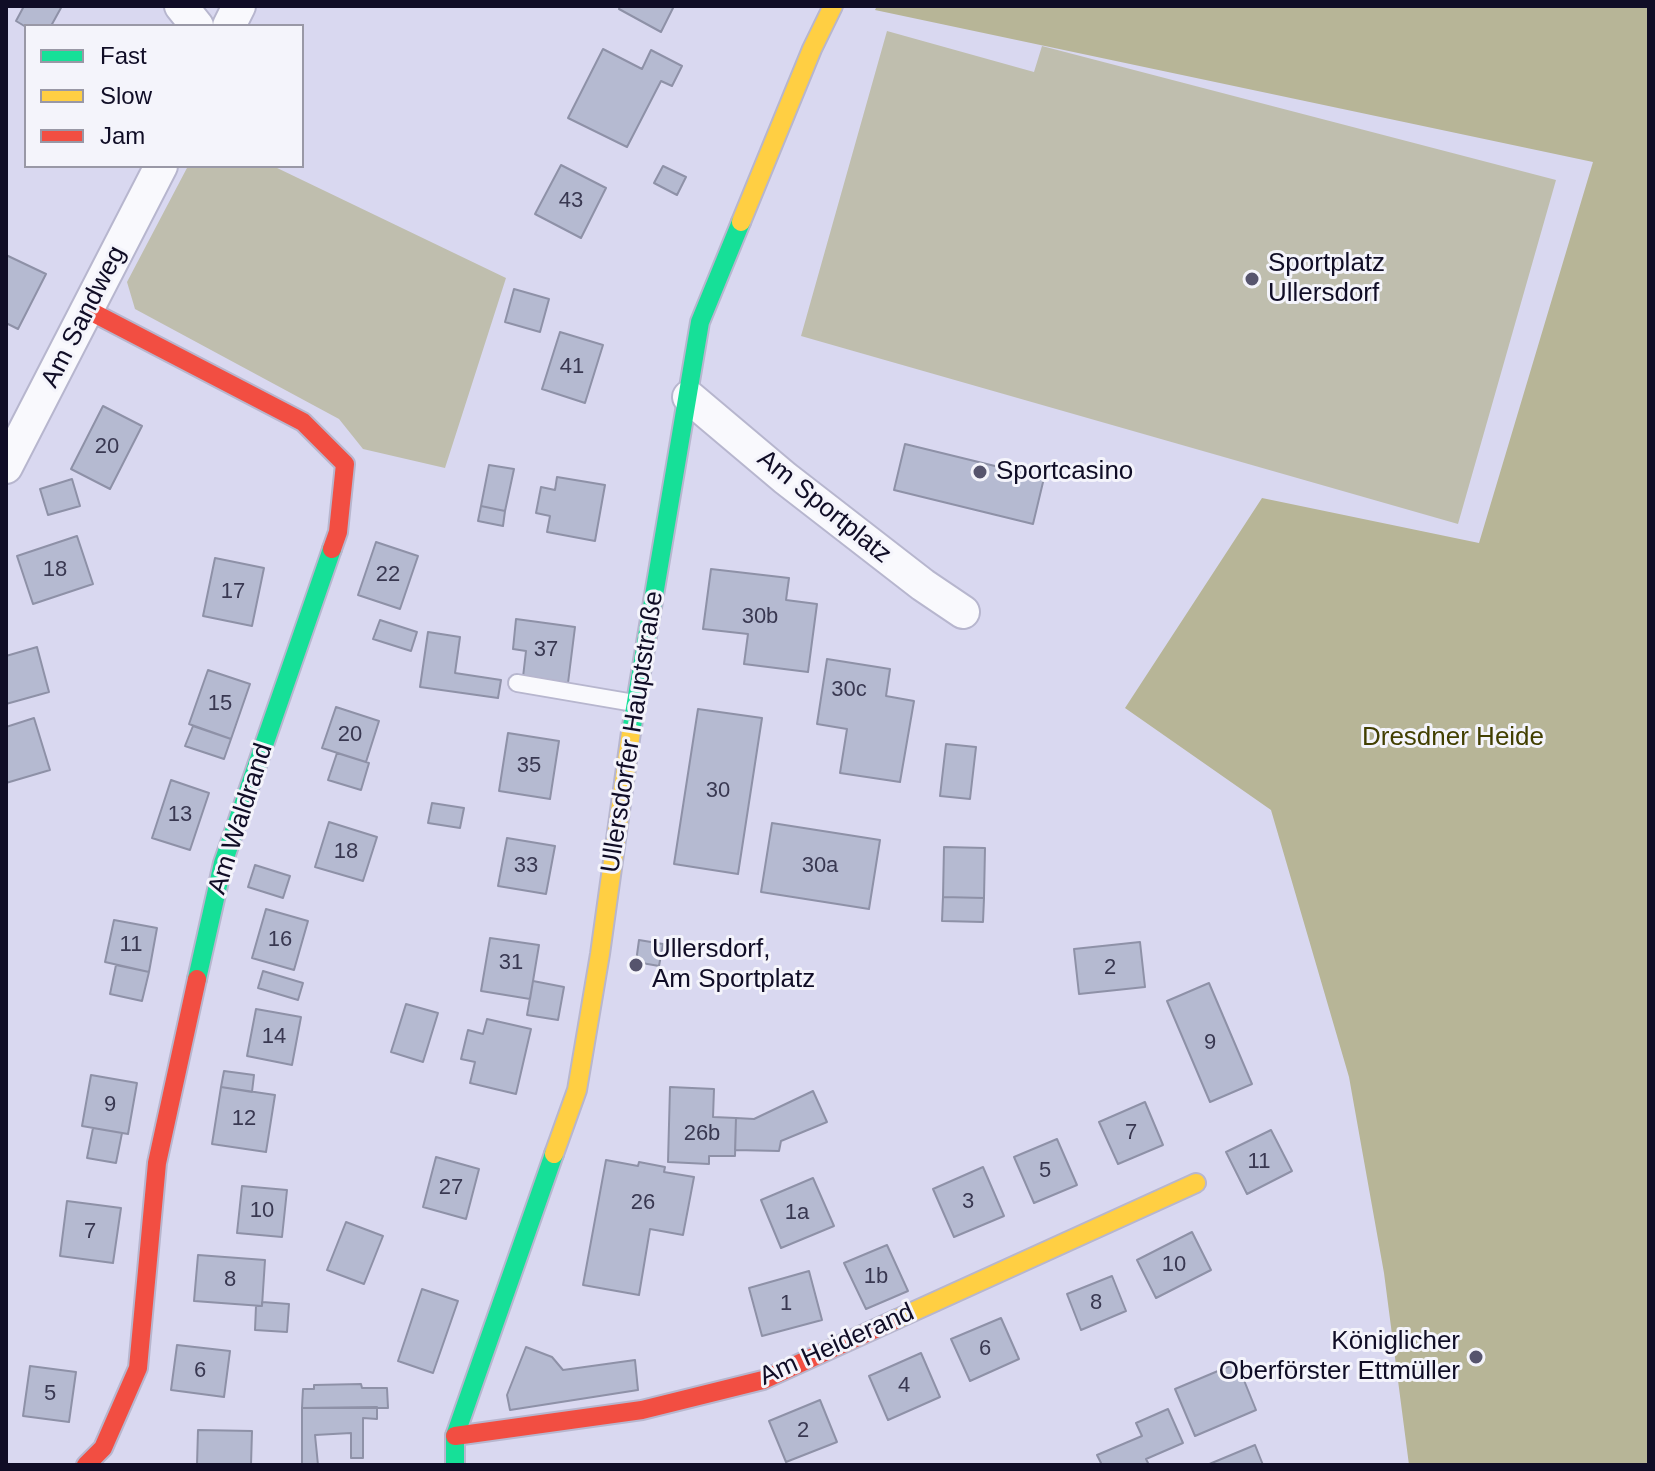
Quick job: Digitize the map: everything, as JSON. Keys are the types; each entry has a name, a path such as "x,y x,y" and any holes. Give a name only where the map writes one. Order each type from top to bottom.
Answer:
{"street":[{"path":"181,6 195,24"},
{"path":"230,24 239,6"},
{"name":"Ullersdorfer Hauptstraße","path":"455,1465 455,1436 577,1090 636,703 700,322 812,49 833,6"},
{"name":"Am Sandweg","path":"6,467 160,168"},
{"name":"Am Waldrand","path":"86,1465 103,1448 138,1368 157,1163 223,863 338,532 345,464 303,422 88,310"},
{"name":"Am Sportplatz","path":"689,397 797,488 963,612"},
{"name":"Am Heiderand","path":"455,1436 642,1410 763,1380 1196,1183"}],"lane":[{"path":"517,683 636,703"}],"shaded area":[{"name":"Sportplatz Ullersdorf","path":"887,31 1034,72 1042,46 1556,180 1458,524 801,336"},
{"path":"187,168 277,168 506,278 445,468 363,449 339,419 135,309 127,282"}],"green space":[{"name":"Dresdner Heide","path":"877,6 1649,6 1649,1465 1409,1465 1384,1273 1349,1077 1271,810 1125,708 1262,498 1479,543 1593,162 875,10"}],"building":[{"path":"24,6 62,6 52,24 24,26 16,21"},
{"path":"620,6 674,6 661,32 619,9"},
{"path":"603,49 642,69 651,50 682,66 672,86 661,81 627,147 568,118"},
{"path":"561,165 606,188 581,238 535,214"},
{"path":"663,166 686,177 677,195 654,183"},
{"path":"6,255 46,274 18,329 6,323"},
{"path":"514,289 549,299 540,332 505,322"},
{"path":"560,332 603,345 585,403 542,389"},
{"path":"103,406 142,426 110,489 71,469"},
{"path":"905,444 1044,478 1033,524 894,490"},
{"path":"489,465 514,469 505,511 481,506"},
{"path":"557,477 605,485 595,541 547,532 550,516 536,513 541,487 555,490"},
{"path":"72,479 80,506 48,515 40,489"},
{"path":"481,506 505,511 503,526 478,521"},
{"path":"77,536 93,584 33,604 17,556"},
{"path":"376,542 418,556 400,609 358,595"},
{"path":"215,558 264,568 252,626 203,616"},
{"path":"711,569 789,578 786,600 817,604 808,672 744,664 748,634 703,629"},
{"path":"516,619 575,627 568,683 523,677 526,651 513,649"},
{"path":"380,620 417,632 411,651 373,639"},
{"path":"428,632 460,637 455,673 501,680 498,698 420,687"},
{"path":"37,647 49,692 6,704 6,656"},
{"path":"827,659 890,669 886,696 914,701 900,782 840,773 847,729 817,724"},
{"path":"208,670 250,684 231,739 189,724"},
{"path":"336,707 379,721 366,762 322,748"},
{"path":"698,709 762,718 738,874 674,864"},
{"path":"34,718 50,770 6,783 6,727"},
{"path":"193,726 231,739 224,759 185,746"},
{"path":"508,733 559,741 550,799 499,791"},
{"path":"946,744 976,747 970,799 940,796"},
{"path":"337,753 369,763 361,790 328,780"},
{"path":"171,780 209,793 190,850 152,838"},
{"path":"432,803 464,808 460,828 428,823"},
{"path":"329,822 377,837 363,881 315,867"},
{"path":"772,823 880,840 869,909 761,892"},
{"path":"507,838 555,846 546,894 498,886"},
{"path":"944,847 985,848 984,898 943,897"},
{"path":"255,865 290,876 283,898 248,887"},
{"path":"943,897 984,898 983,922 942,921"},
{"path":"266,909 308,921 294,970 252,958"},
{"path":"114,920 157,928 149,972 105,962"},
{"path":"490,938 539,945 530,999 481,991"},
{"path":"639,940 663,944 659,966 636,962"},
{"path":"1140,942 1145,987 1079,994 1074,949"},
{"path":"116,965 149,972 142,1001 110,994"},
{"path":"263,971 303,983 298,1000 258,988"},
{"path":"533,981 564,987 558,1020 527,1015"},
{"path":"1209,983 1252,1084 1210,1102 1167,1001"},
{"path":"406,1004 438,1013 423,1062 391,1052"},
{"path":"256,1009 301,1017 292,1065 247,1056"},
{"path":"487,1019 531,1029 516,1094 470,1083 475,1062 461,1059 468,1030 483,1034"},
{"path":"224,1071 254,1075 252,1092 221,1087"},
{"path":"91,1075 137,1083 128,1134 82,1126"},
{"path":"221,1087 275,1095 266,1152 212,1144"},
{"path":"670,1087 714,1089 713,1117 736,1118 735,1156 709,1156 709,1164 668,1162"},
{"path":"813,1091 827,1122 781,1141 779,1151 735,1150 736,1118 754,1119"},
{"path":"1145,1102 1163,1145 1118,1164 1099,1122"},
{"path":"93,1128 122,1133 116,1163 87,1158"},
{"path":"1271,1130 1292,1171 1247,1194 1226,1152"},
{"path":"1057,1139 1077,1185 1034,1203 1014,1157"},
{"path":"436,1157 479,1169 466,1219 423,1207"},
{"path":"606,1160 665,1167 664,1172 694,1177 683,1235 650,1229 639,1295 583,1285"},
{"path":"983,1167 1004,1216 954,1237 933,1189"},
{"path":"813,1178 834,1226 781,1248 761,1200"},
{"path":"242,1186 287,1190 282,1237 237,1233"},
{"path":"67,1201 121,1208 113,1263 60,1256"},
{"path":"346,1222 383,1236 364,1284 327,1270"},
{"path":"1192,1232 1211,1270 1156,1298 1137,1260"},
{"path":"887,1245 908,1291 866,1309 844,1263"},
{"path":"198,1255 265,1260 262,1306 194,1301"},
{"path":"809,1271 822,1320 762,1336 749,1288"},
{"path":"1112,1276 1126,1311 1081,1330 1067,1294"},
{"path":"422,1289 458,1301 433,1373 398,1361"},
{"path":"262,1302 289,1304 287,1332 255,1330 256,1306 262,1306"},
{"path":"1001,1318 1019,1359 970,1381 951,1339"},
{"path":"177,1345 230,1351 224,1397 171,1390"},
{"path":"526,1347 552,1357 563,1370 635,1360 638,1390 510,1410 507,1395"},
{"path":"921,1353 940,1397 888,1420 869,1376"},
{"path":"1237,1363 1256,1410 1195,1436 1175,1389"},
{"path":"30,1366 76,1372 69,1422 23,1416"},
{"path":"361,1384 362,1388 387,1388 388,1408 302,1408 303,1389 314,1389 314,1385"},
{"path":"820,1400 837,1442 786,1462 769,1421"},
{"path":"377,1407 377,1419 363,1418 363,1458 351,1458 351,1433 315,1435 318,1465 302,1465 302,1408"},
{"path":"1168,1409 1183,1443 1146,1459 1149,1465 1102,1465 1097,1455 1142,1436 1136,1423"},
{"path":"198,1430 252,1431 251,1465 197,1465"},
{"path":"1255,1445 1263,1465 1207,1465"}],"traffic: fast":[{"path":"631,732 700,322 741,222"},
{"path":"197,979 223,863 332,549"},
{"path":"455,1465 455,1436 554,1154"}],"traffic: slow":[{"path":"741,222 812,49 833,6"},
{"path":"554,1154 577,1090 600,954 631,732"},
{"path":"897,1319 1196,1183"}],"traffic: jam":[{"path":"88,310 303,422 345,464 338,532 332,549"},
{"path":"86,1465 103,1448 138,1368 157,1163 197,979"},
{"path":"455,1436 642,1410 763,1380 897,1319"}],"place":[{"name":"Sportplatz Ullersdorf","path":"1252,279"},
{"name":"Sportcasino","path":"980,472"},
{"name":"Ullersdorf, Am Sportplatz","path":"636,965"},
{"name":"Königlicher Oberförster Ettmüller","path":"1476,1357"}]}
